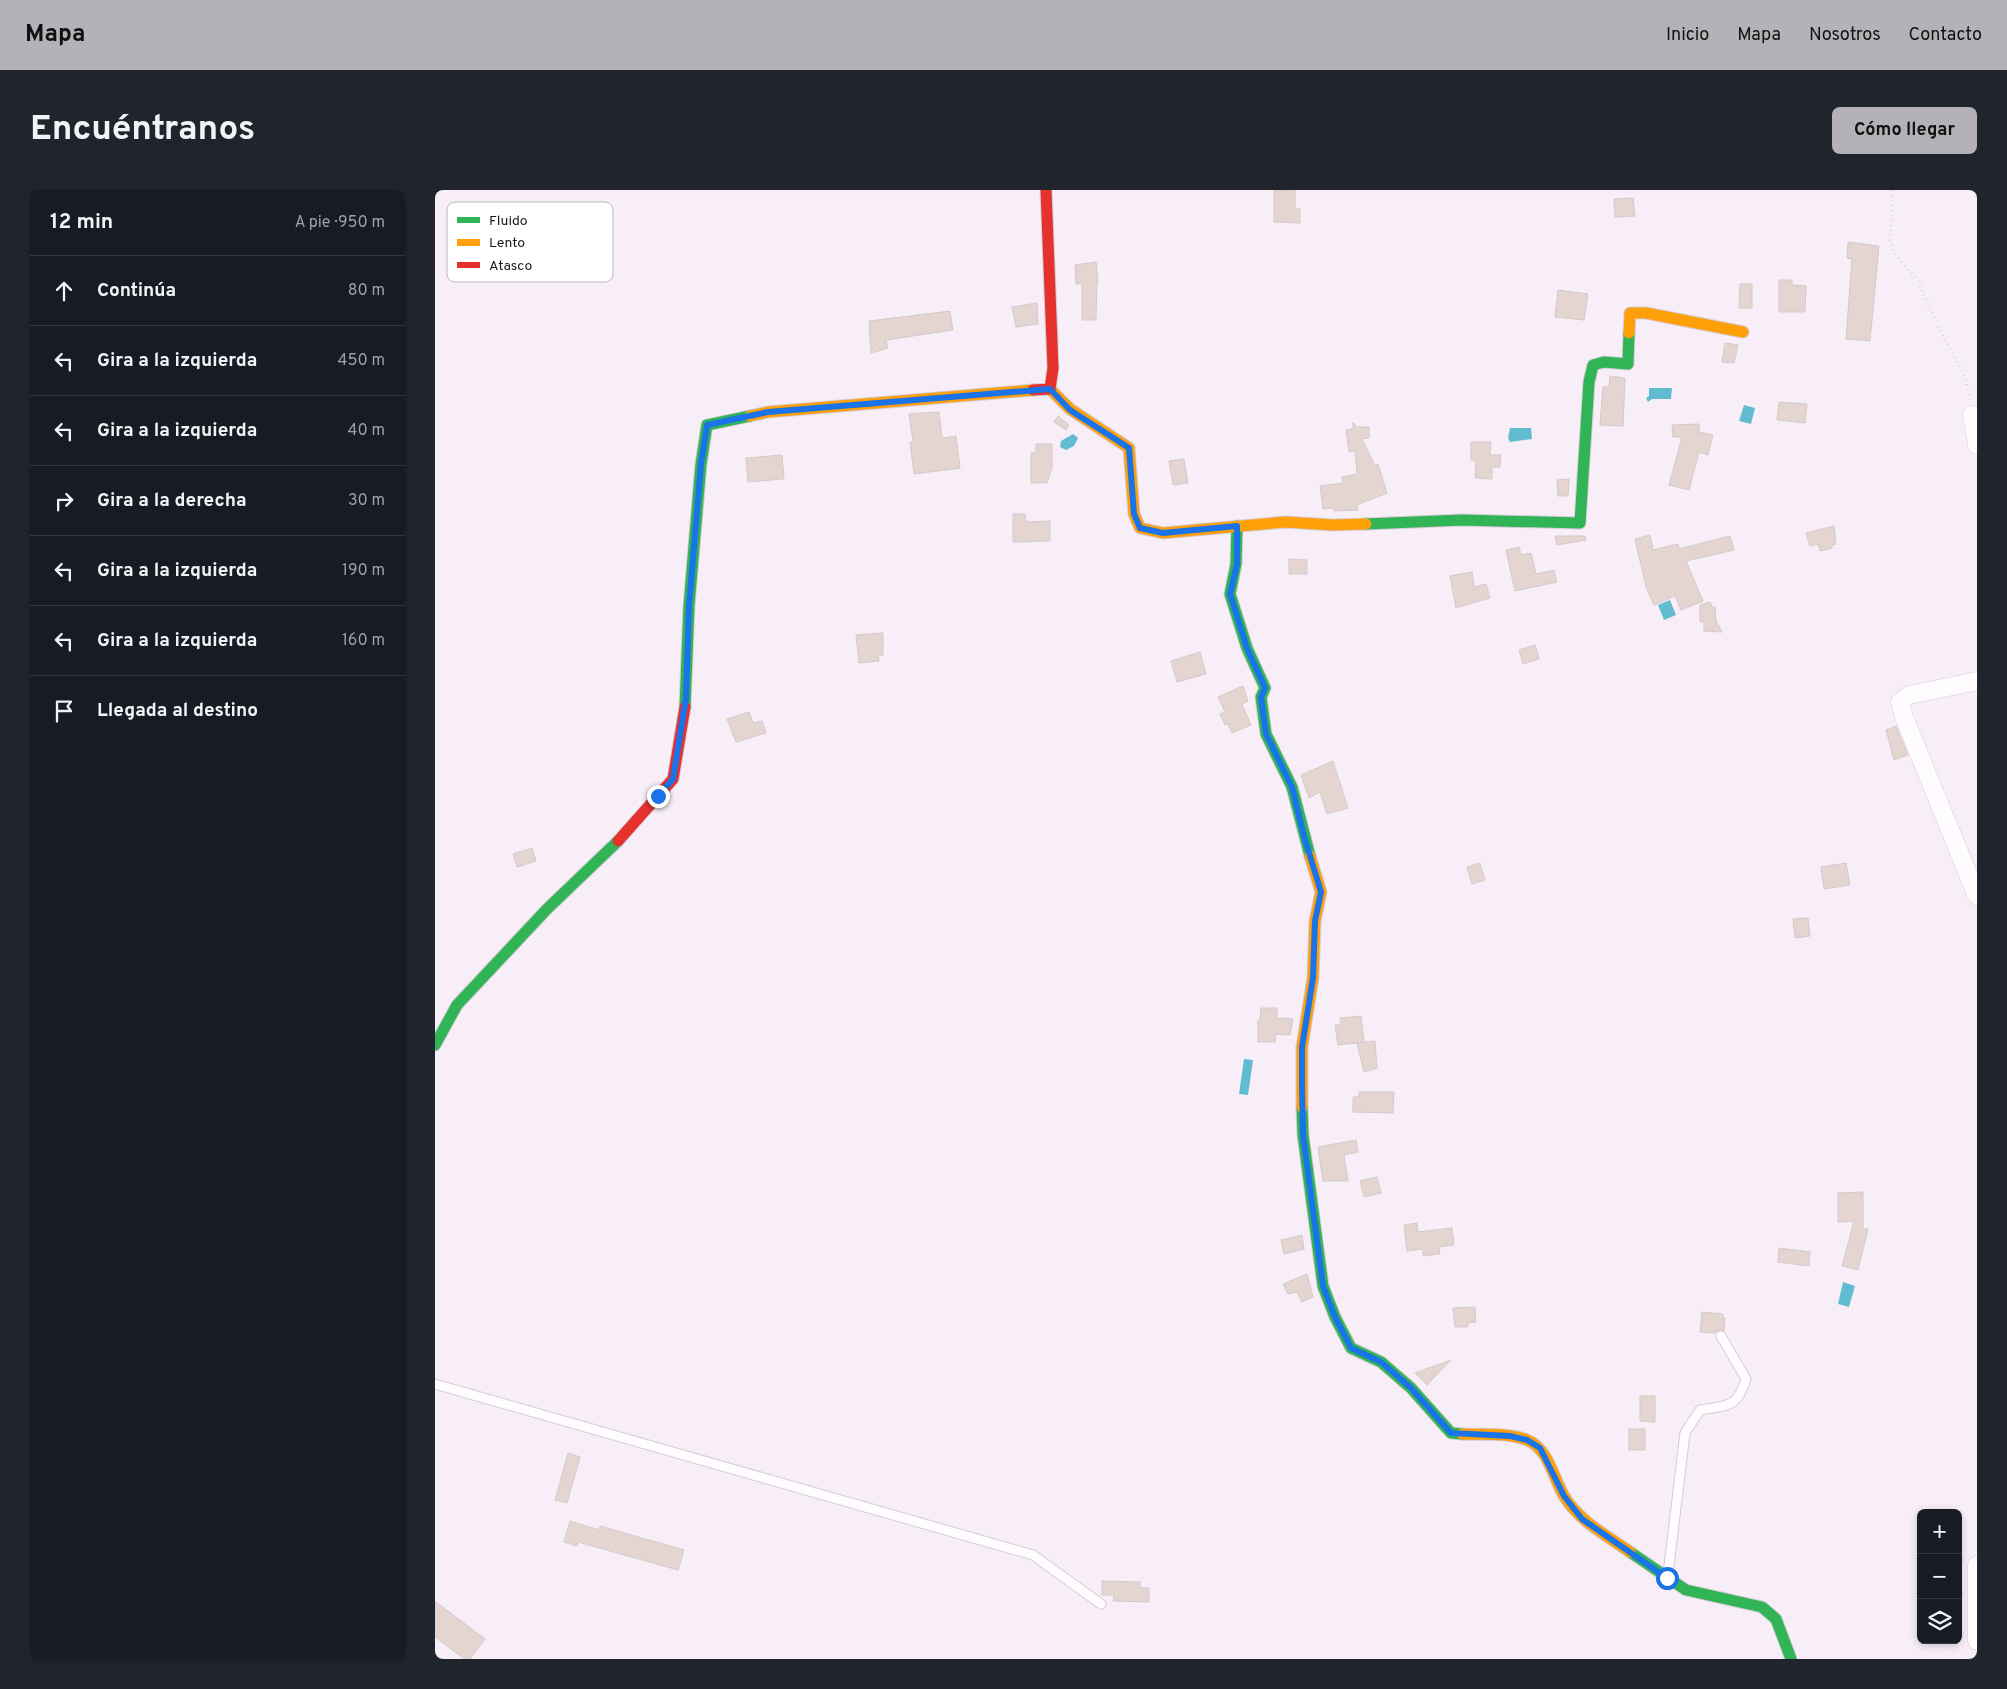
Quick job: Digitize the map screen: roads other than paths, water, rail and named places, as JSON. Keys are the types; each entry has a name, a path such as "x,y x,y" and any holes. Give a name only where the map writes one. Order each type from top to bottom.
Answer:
{"street":[{"path":"1046,190 1052,278 1052,342 1055,372 1050,389"},
{"path":"1050,389 1070,410 1129,448 1134,514 1140,528 1163,533 1285,522 1333,525 1462,520 1580,523 1589,382 1593,365 1604,362 1628,364 1630,313 1646,314 1743,332"},
{"path":"435,1045 457,1005 547,909 609,850 673,779 686,698 689,606 701,464 707,425 768,412 1050,389"},
{"path":"1972,415 1977,445"},
{"path":"1237,526 1237,564 1230,594 1247,648 1265,688 1261,697 1266,734 1292,787 1321,892 1315,921 1313,978 1302,1047 1302,1106 1303,1135 1323,1286 1335,1317 1351,1348 1381,1362 1411,1388 1451,1433 1510,1436 1527,1440 1540,1448 1564,1496 1582,1519 1686,1590 1762,1607 1776,1619 1791,1659"},
{"path":"1977,681 1909,695 1900,702 1904,717 1977,896"},
{"path":"1977,1565 1977,1641"}],"lane":[{"path":"1667,1578 1685,1433 1700,1410 1731,1405 1742,1394 1746,1379 1721,1336"},
{"path":"435,1384 1033,1555 1101,1604"}],"water":[{"path":"1649,388 1672,388 1671,399 1652,399 1648,402 1646,398 1649,396"},
{"path":"1744,405 1755,408 1751,424 1739,421"},
{"path":"1510,428 1531,428 1532,439 1510,442 1508,438"},
{"path":"1073,434 1078,438 1074,446 1066,450 1060,447 1061,441"},
{"path":"1670,600 1676,615 1664,620 1658,605"},
{"path":"1244,1059 1253,1060 1248,1095 1239,1094"},
{"path":"1843,1282 1855,1286 1849,1307 1838,1304"}]}
